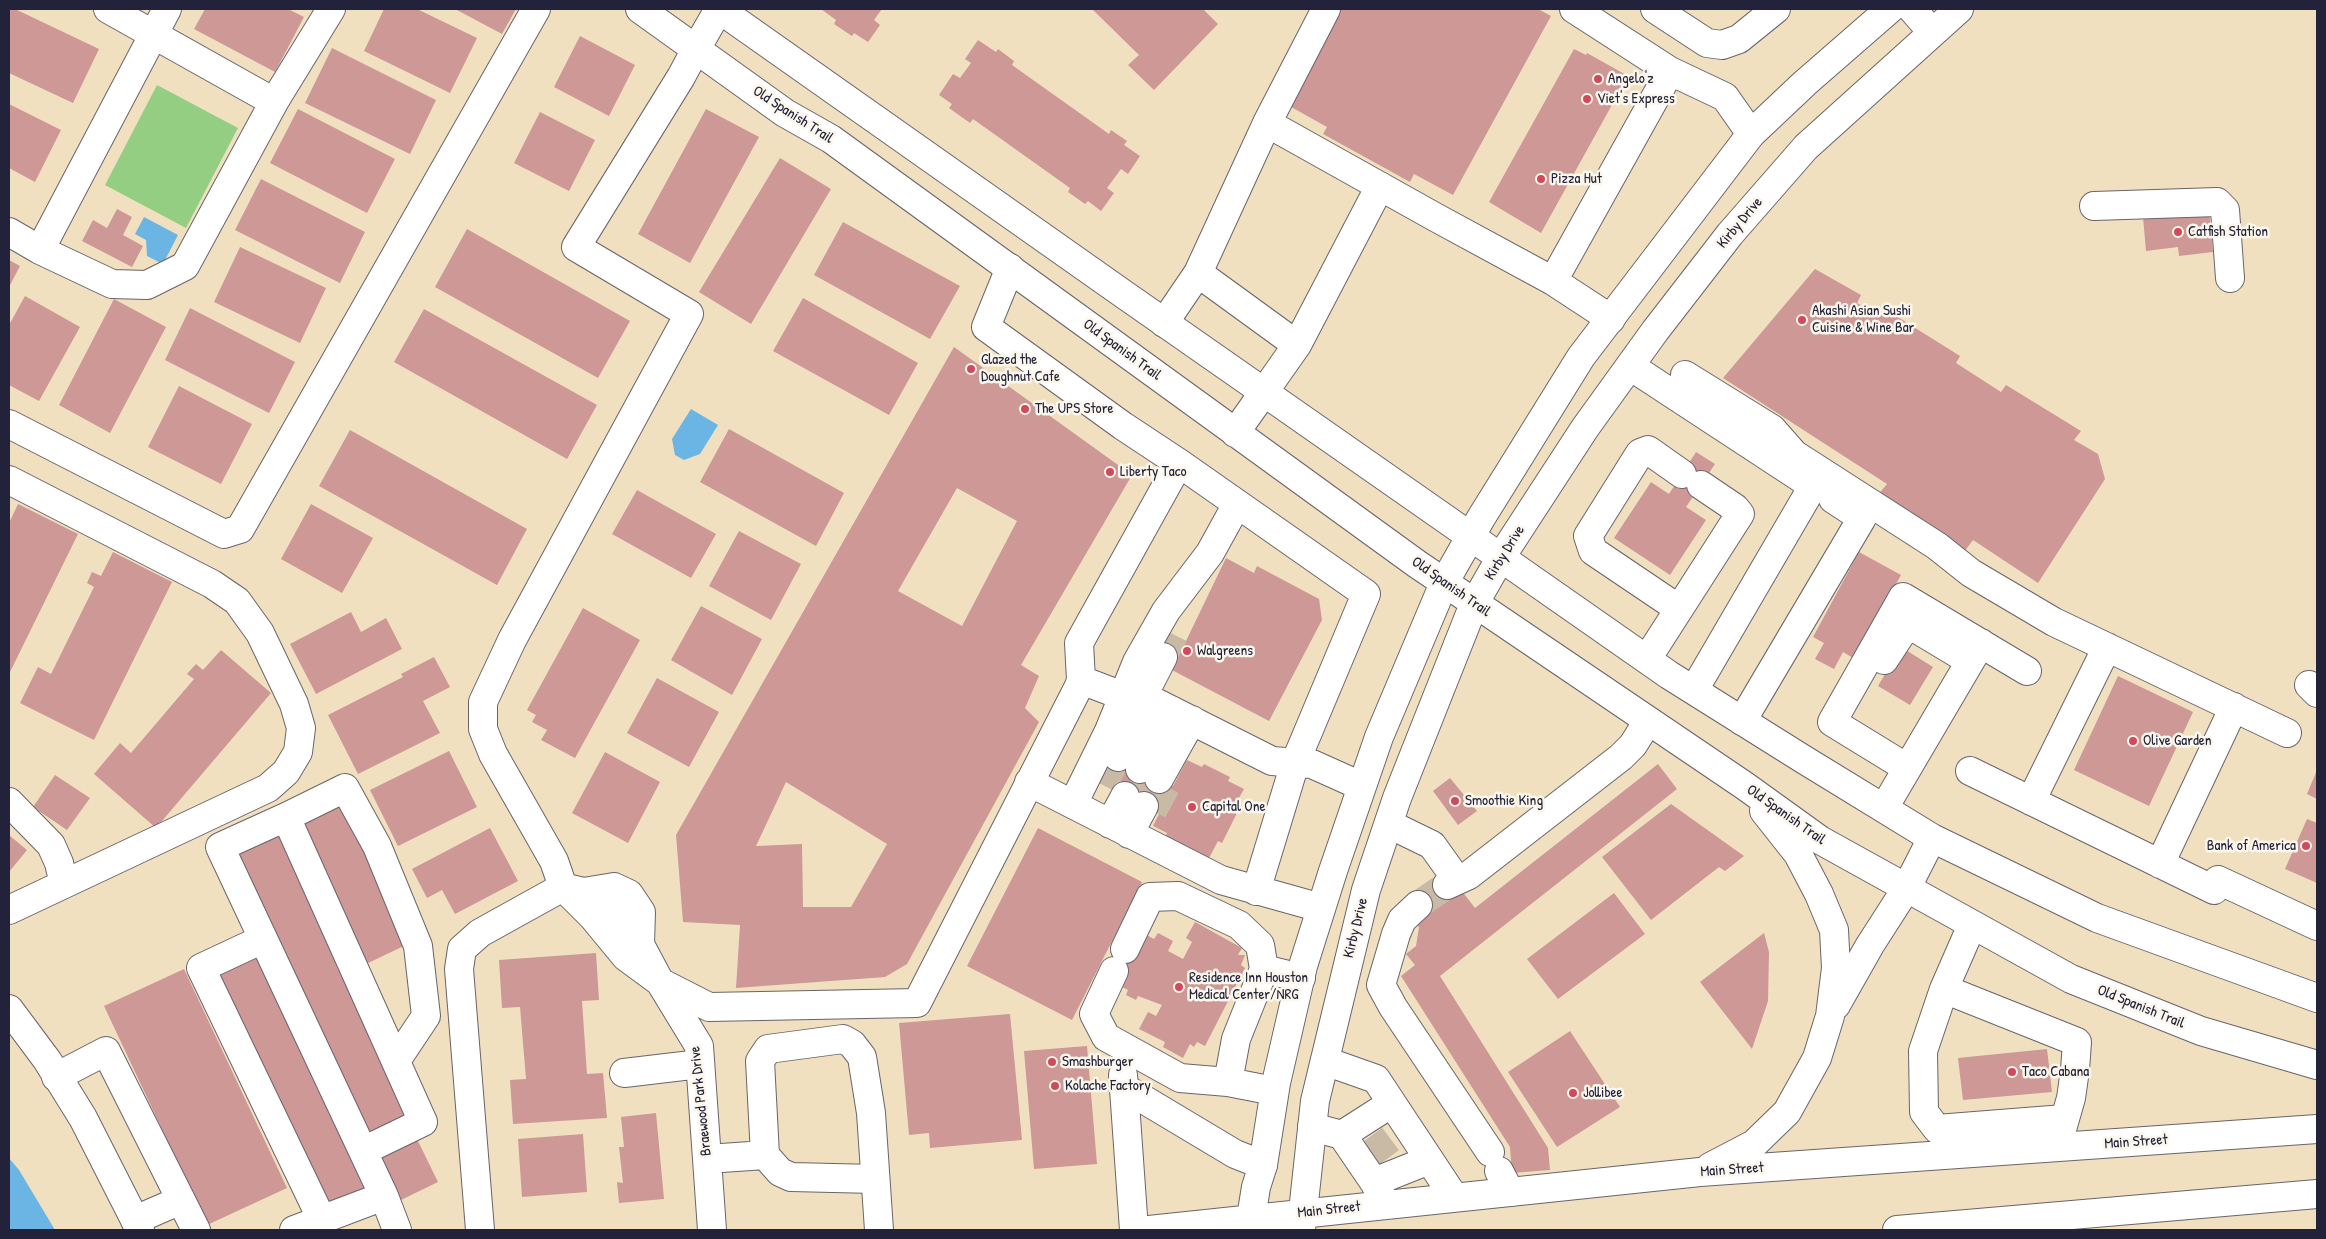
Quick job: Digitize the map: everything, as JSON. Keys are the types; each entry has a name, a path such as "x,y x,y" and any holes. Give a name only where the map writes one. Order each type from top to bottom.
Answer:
{"main road":[{"path":"108,9 274,102"},
{"path":"40,250 152,32 166,9"},
{"path":"9,232 40,250 112,284 147,285 185,266 274,102 331,9"},
{"path":"9,424 224,534 240,529 536,9"},
{"name":"Old Spanish Trail","path":"640,9 785,113 831,139 1234,433 1444,583 1745,786 1820,840 2071,979 2201,1031 2317,1065"},
{"path":"1179,463 1079,643 1081,680 917,1003 709,1007 660,982 626,958 593,916 554,861 493,754 483,729 483,702 512,640 689,314 576,247 681,76 719,9 1647,659 1742,722 1932,838 2097,918 2317,998"},
{"path":"1164,322 1198,273 1267,123 1326,9"},
{"path":"1574,9 1670,71 1725,97 1751,134"},
{"path":"1655,9 1707,42 1722,45 1739,39 1776,9"},
{"path":"1249,1225 1263,1165 1274,1091 1300,978 1321,908 1379,737 1444,583 1581,357 1751,134 1890,9"},
{"path":"1912,9 1932,32"},
{"name":"Kirby Drive","path":"1302,1222 1312,1127 1325,1061 1366,890 1389,824 1474,604 1501,557 1585,428 1730,234 1806,147 1959,9"},
{"path":"1553,280 1670,71"},
{"path":"831,139 853,102"},
{"path":"1267,123 1553,280 1611,319"},
{"path":"1234,433 1297,345 1380,186"},
{"path":"2094,206 2217,202 2225,210 2230,278"},
{"path":"1033,230 1010,268 986,327 1123,426 1366,594 1295,763 1256,891"},
{"path":"1198,273 1297,345"},
{"path":"1630,366 1817,479 1937,546 1971,573 2054,622 2287,733"},
{"path":"1684,375 1772,429 1817,479 1862,518 1742,722"},
{"path":"1647,659 1740,514 1648,450 1640,453 1588,536 1593,551 1678,609"},
{"path":"1694,690 1817,479"},
{"path":"9,480 212,584 237,601 260,633 294,704 301,728 298,752 286,772 268,788 9,910"},
{"path":"1210,552 1166,611 1138,662 1165,708 1144,771 1165,708 1169,646 1210,552 1237,504"},
{"path":"1907,768 1832,722 1903,597 1976,652 2027,671"},
{"path":"2031,801 2107,647"},
{"path":"1884,808 1976,652"},
{"path":"1081,680 1165,708 1272,761 1312,764 1361,786"},
{"path":"2160,864 2234,707"},
{"path":"1108,823 1109,732 1165,708"},
{"path":"1389,824 1432,845 1452,883 1469,875 1621,757 1633,745 1648,721"},
{"path":"1970,771 2160,864 2317,926"},
{"path":"1029,782 1221,880 1358,920"},
{"path":"1700,1172 1754,1144 1787,1112 1818,1058 1830,1016 1836,968 1834,930 1820,894 1798,854 1745,786"},
{"path":"396,1061 426,1016 418,946 377,846 345,788 220,847 384,1196 397,1230"},
{"path":"1108,823 1129,798 1108,823"},
{"path":"9,802 50,845 59,863 64,884"},
{"path":"286,817 423,1122 363,1151"},
{"path":"1830,1016 1870,945 1906,889 1932,838"},
{"path":"479,1221 459,969 462,949 480,932 574,890"},
{"name":"Braewood Park Drive","path":"574,890 603,904 635,935 660,982 699,1046 712,1230"},
{"path":"1228,1082 1236,1039 1264,969 1260,945 1239,925 1178,896 1146,894 1119,960 1089,1011 1106,1037 1180,1078 1228,1082 1274,1091"},
{"path":"1418,905 1402,920 1381,985 1392,1007 1494,1162"},
{"path":"1972,925 1944,989 1923,1051 1924,1112 1937,1129 2064,1119"},
{"path":"263,939 201,968 322,1220"},
{"path":"1351,951 1388,962"},
{"path":"1264,969 1300,978"},
{"path":"1944,989 2077,1042 2075,1070 2057,1147"},
{"path":"9,1009 83,1118 137,1225 181,1200"},
{"path":"875,1179 792,1177 780,1172 765,1155 760,1061 768,1048 843,1039 852,1044 862,1057 871,1113 879,1230"},
{"path":"56,1076 106,1051 196,1230"},
{"path":"1325,1061 1376,1079 1454,1198"},
{"path":"624,1073 700,1064"},
{"path":"1134,1230 1123,1079 1235,1154 1263,1165"},
{"path":"1312,1127 1358,1131 1392,1103"},
{"name":"Main Street","path":"1149,1230 1302,1222 1386,1179 1454,1198 1494,1162 1700,1172 2317,1130"},
{"path":"1358,1131 1386,1179 1429,1160"},
{"path":"707,1159 765,1155"},
{"path":"1897,1230 2317,1194"},
{"path":"294,1230 384,1196"}],"green space":[{"path":"157,85 238,128 186,228 105,185"}],"water":[{"path":"144,217 178,235 163,264 147,256 146,240 135,234"},
{"path":"691,409 718,425 700,454 684,460 675,455 672,439"},
{"path":"9,1158 19,1170 55,1230 9,1230"}],"building":[{"path":"9,9 15,9 99,49 73,103 9,73"},
{"path":"205,9 288,9 304,17 275,72 194,29"},
{"path":"384,9 417,9 477,38 450,93 364,51"},
{"path":"455,9 516,9 502,34"},
{"path":"821,9 882,9 874,20 880,25 868,42 854,33 852,36 834,24 836,20"},
{"path":"1092,9 1203,9 1218,24 1154,90 1128,65 1139,55"},
{"path":"1336,9 1538,9 1551,16 1453,195 1414,174 1410,182 1323,134 1327,127 1284,103"},
{"path":"580,36 635,65 609,116 554,87"},
{"path":"978,40 996,52 998,49 1014,61 1012,65 1109,134 1111,130 1127,141 1124,145 1140,156 1128,174 1121,169 1107,188 1114,193 1101,211 1088,201 1085,204 1068,192 1070,188 973,119 970,123 949,108 952,104 939,95 953,74 960,78 971,63 965,59"},
{"path":"332,48 436,100 410,154 305,103"},
{"path":"1574,49 1586,55 1587,53 1628,76 1541,233 1489,202"},
{"path":"9,104 61,130 35,182 9,168"},
{"path":"298,109 395,159 367,213 270,163"},
{"path":"706,109 759,137 690,263 638,234"},
{"path":"540,112 595,140 569,191 514,163"},
{"path":"780,158 831,189 751,324 699,292"},
{"path":"261,179 365,232 340,283 235,230"},
{"path":"117,209 132,217 123,235 143,246 132,267 82,241 93,220 107,228"},
{"name":"Catfish Station","path":"2209,211 2213,252 2179,256 2178,247 2146,251 2143,217"},
{"path":"843,222 960,286 930,339 814,275"},
{"path":"467,229 630,321 598,378 435,287"},
{"path":"240,247 326,288 300,343 214,302"},
{"path":"9,260 20,266 9,287"},
{"path":"1815,269 1861,295 1857,303 1880,316 1885,309 1960,356 1956,363 2001,392 2006,385 2081,431 2074,440 2098,454 2105,479 2038,583 1973,540 1964,552 1877,496 1887,484 1723,378"},
{"path":"25,296 80,327 39,401 9,385 9,325"},
{"path":"803,298 918,363 889,415 773,351"},
{"path":"114,299 166,327 110,433 59,405"},
{"path":"190,308 295,362 269,413 165,360"},
{"path":"424,309 597,405 567,459 394,362"},
{"path":"954,347 1132,475 1021,665 1039,676 1025,708 1039,722 907,964 885,977 736,988 740,925 683,922 676,835","holes":["957,488 1017,521 962,626 898,591","786,782 887,844 851,907 803,907 802,844 756,846"]},
{"path":"179,386 252,424 221,484 148,447"},
{"path":"729,429 844,493 816,546 700,482"},
{"path":"350,430 527,529 497,585 319,486"},
{"path":"1696,452 1715,464 1686,507 1706,520 1670,575 1614,538 1651,482 1669,494"},
{"path":"637,490 716,534 691,578 612,534"},
{"path":"18,504 78,534 9,674 9,523"},
{"path":"311,504 373,538 342,593 281,559"},
{"path":"739,531 801,564 771,620 709,586"},
{"path":"113,552 172,582 94,740 20,703 38,667 51,674 94,587 87,583 92,572 101,576"},
{"path":"1859,552 1901,575 1855,659 1843,652 1834,669 1815,659 1824,643 1813,637"},
{"name":"Walgreens","path":"1226,558 1254,573 1257,566 1319,599 1322,620 1269,721 1172,670 1176,663 1157,653 1168,632 1186,641"},
{"path":"701,606 762,639 732,695 671,660"},
{"path":"583,608 640,640 575,758 541,740 547,730 532,722 536,715 527,710"},
{"path":"351,612 361,632 386,618 402,649 316,694 290,644"},
{"path":"1901,647 1933,667 1910,705 1878,686"},
{"path":"221,650 271,693 156,828 94,774 120,743 131,753 194,679 187,674 196,664 203,670"},
{"path":"434,657 450,687 423,701 440,733 358,774 328,715 403,677 401,674"},
{"name":"Olive Garden","path":"2118,676 2193,712 2149,806 2074,770"},
{"path":"657,678 719,712 689,767 627,733"},
{"path":"449,751 477,807 398,846 370,790"},
{"path":"605,752 660,782 628,843 572,813"},
{"name":"Capital One","path":"1111,753 1173,786 1187,760 1202,767 1204,764 1230,777 1228,781 1244,789 1235,805 1240,807 1222,843 1218,841 1208,860 1165,837 1167,833 1153,826 1159,814 1096,781"},
{"path":"1658,764 1677,789 1440,976 1548,1148 1550,1170 1512,1173 1510,1147 1401,976 1415,965 1406,954 1416,946 1419,927 1414,921 1458,886 1475,908"},
{"name":"Bank of America","path":"2317,770 2317,799 2307,794"},
{"path":"55,775 90,798 67,830 33,807"},
{"name":"Smoothie King","path":"1450,778 1477,811 1458,825 1433,791"},
{"path":"1671,804 1744,856 1725,871 1719,867 1651,920 1602,857"},
{"path":"343,805 408,944 364,965 299,826"},
{"name":"Bank of America","path":"2307,819 2317,823 2317,883 2285,869"},
{"path":"490,828 518,881 455,914 442,890 427,898 412,869"},
{"path":"1038,828 1142,882 1072,1020 967,966"},
{"path":"9,835 27,850 9,872"},
{"path":"280,835 411,1114 366,1135 235,856"},
{"path":"1614,893 1645,934 1558,999 1527,959"},
{"name":"Residence Inn Houston Medical Center/NRG","path":"1195,922 1242,948 1238,955 1245,955 1241,965 1245,968 1205,1046 1197,1042 1194,1047 1190,1044 1183,1058 1163,1047 1165,1042 1139,1029 1148,1012 1156,1016 1162,1005 1138,996 1136,1000 1126,995 1128,990 1116,984 1143,933 1154,939 1158,933 1173,941 1168,951 1183,959 1192,942 1186,938"},
{"path":"1764,933 1769,952 1768,1001 1752,1049 1700,982"},
{"path":"596,953 599,1000 582,1001 587,1074 603,1073 607,1118 513,1124 510,1080 526,1079 520,1007 502,1008 499,960"},
{"path":"257,957 366,1192 322,1212 212,978"},
{"path":"184,969 287,1188 207,1225 104,1006"},
{"path":"1010,1014 1022,1140 930,1148 929,1133 909,1135 899,1023"},
{"path":"1570,1031 1620,1107 1557,1147 1508,1072"},
{"path":"1087,1046 1097,1164 1034,1169 1024,1051"},
{"path":"2047,1049 2052,1092 1963,1100 1958,1058"},
{"path":"656,1113 664,1199 619,1203 617,1182 623,1183 619,1147 624,1147 621,1117"},
{"path":"583,1134 587,1192 522,1197 518,1139"},
{"path":"416,1137 438,1182 401,1200 379,1156"}],"tunnel":[{"path":"1163,657 1174,635"},
{"path":"1103,785 1118,757"},
{"path":"1135,801 1150,774"},
{"path":"1153,811 1168,783"},
{"path":"1418,905 1447,885"},
{"path":"1371,1136 1388,1159"}],"place":[{"name":"Angelo'z","path":"1598,79"},
{"name":"Viet's Express","path":"1587,99"},
{"name":"Pizza Hut","path":"1541,179"},
{"name":"Catfish Station","path":"2178,232"},
{"name":"Akashi Asian Sushi Cuisine & Wine Bar","path":"1802,320"},
{"name":"Glazed the Doughnut Cafe","path":"971,369"},
{"name":"The UPS Store","path":"1025,409"},
{"name":"Liberty Taco","path":"1110,472"},
{"name":"Walgreens","path":"1187,651"},
{"name":"Olive Garden","path":"2133,741"},
{"name":"Smoothie King","path":"1455,801"},
{"name":"Capital One","path":"1192,807"},
{"name":"Bank of America","path":"2306,846"},
{"name":"Residence Inn Houston Medical Center/NRG","path":"1179,987"},
{"name":"Smashburger","path":"1052,1062"},
{"name":"Taco Cabana","path":"2012,1072"},
{"name":"Kolache Factory","path":"1055,1086"},
{"name":"Jollibee","path":"1573,1093"}]}
